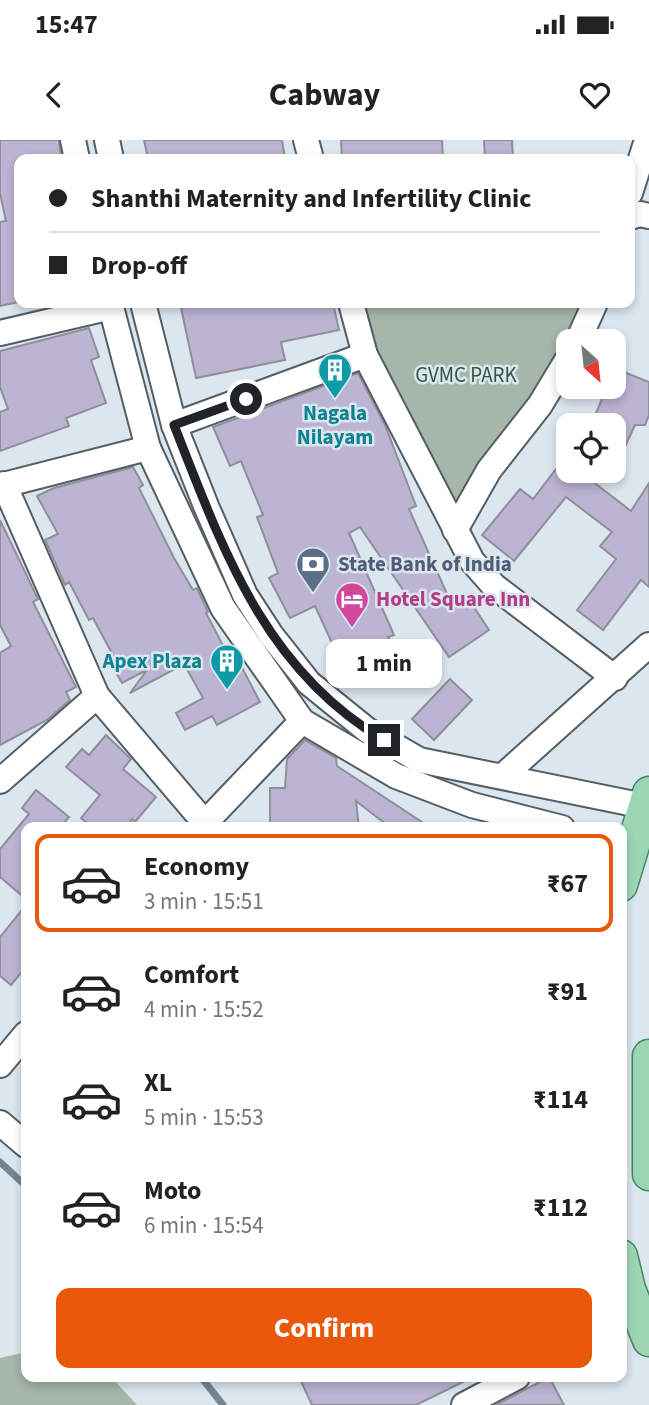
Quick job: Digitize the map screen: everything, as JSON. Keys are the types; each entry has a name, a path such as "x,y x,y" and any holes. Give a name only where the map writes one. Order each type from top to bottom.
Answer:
{"main road":[{"path":"627,867 647,802"},
{"path":"649,1056 649,1174"},
{"path":"627,1284 636,1325"}],"street":[{"path":"635,176 646,140"},
{"path":"0,333 98,308"},
{"path":"111,308 148,448 223,608 302,721 397,776 472,805 539,822"},
{"path":"144,308 174,425 245,595 271,635 309,683 367,730 419,760 459,771 504,775 647,802"},
{"path":"352,308 365,355 472,561 494,586 615,678"},
{"path":"583,329 593,308"},
{"path":"174,425 365,355"},
{"path":"456,530 489,470 540,405 556,379"},
{"path":"148,448 2,485 97,696 200,822"},
{"path":"504,775 649,645"},
{"path":"0,781 97,696"},
{"path":"205,822 302,721"},
{"path":"0,1065 21,1040"},
{"path":"0,1123 21,1141"},
{"path":"464,1405 508,1382"}],"green space":[{"name":"GVMC PARK","path":"363,308 588,308 578,329 556,329 556,368 455,521 381,368"},
{"path":"21,1353 21,1382 116,1382 137,1405 0,1405 0,1358"}],"building":[{"path":"0,140 59,140 61,154 14,154 14,303 0,306 0,222 6,221 0,193"},
{"path":"144,140 282,140 284,154 147,154"},
{"path":"341,140 442,140 443,154 342,154"},
{"path":"484,140 512,140 513,154 485,154"},
{"path":"181,308 334,308 339,330 281,342 285,360 196,378"},
{"path":"89,328 99,357 91,360 106,403 66,418 69,426 0,451 0,412 8,409 0,387 0,351"},
{"path":"358,373 385,425 416,506 409,509 452,605 466,595 489,630 449,657 360,527 349,533 394,635 388,637 404,660 370,683 355,661 343,667 315,606 290,618 269,578 278,573 257,517 263,515 241,461 230,466 213,427"},
{"path":"626,373 649,382 649,415 645,425 635,425 626,444 626,413 596,413 602,399 626,399"},
{"path":"133,467 143,485 139,488 174,558 193,590 197,588 208,612 206,613 230,659 236,656 260,702 217,725 212,716 185,730 176,713 203,698 184,664 130,693 147,670 122,683 111,664 116,661 93,618 89,620 69,582 65,585 45,540 58,534 37,496 54,488"},
{"path":"556,469 556,483 595,483 631,511 649,483 649,587 641,580 603,630 577,610 616,559 600,546 612,532 566,497 514,561 482,535 520,489 533,499"},
{"path":"0,520 38,599 33,602 76,687 66,692 70,700 47,720 0,745 0,653 11,646 0,625"},
{"path":"450,679 472,700 434,740 412,719"},
{"path":"106,735 131,759 123,769 156,797 135,822 132,819 130,822 86,822 81,818 100,795 66,767 82,749 89,755"},
{"path":"305,740 336,758 337,766 422,822 383,822 356,801 358,822 270,822 270,788 285,788 287,759"},
{"path":"36,790 69,817 64,822 22,822 29,814 22,808"},
{"path":"21,824 21,895 0,877 0,849"},
{"path":"21,911 21,973 11,985 0,976 0,937"},
{"path":"301,1382 463,1382 416,1405 312,1405"},
{"path":"540,1382 552,1382 564,1405 496,1405"}],"waterway":[{"path":"0,1162 21,1181"},
{"path":"205,1382 223,1405"}],"place":[{"name":"Nagala Nilayam","path":"335,400"},
{"name":"State Bank of India","path":"313,594"},
{"name":"Hotel Square Inn","path":"352,629"},
{"name":"Apex Plaza","path":"227,691"}],"route":[{"path":"246,399 174,425 206,506 245,595 271,635 309,683 367,730 384,740"}]}
